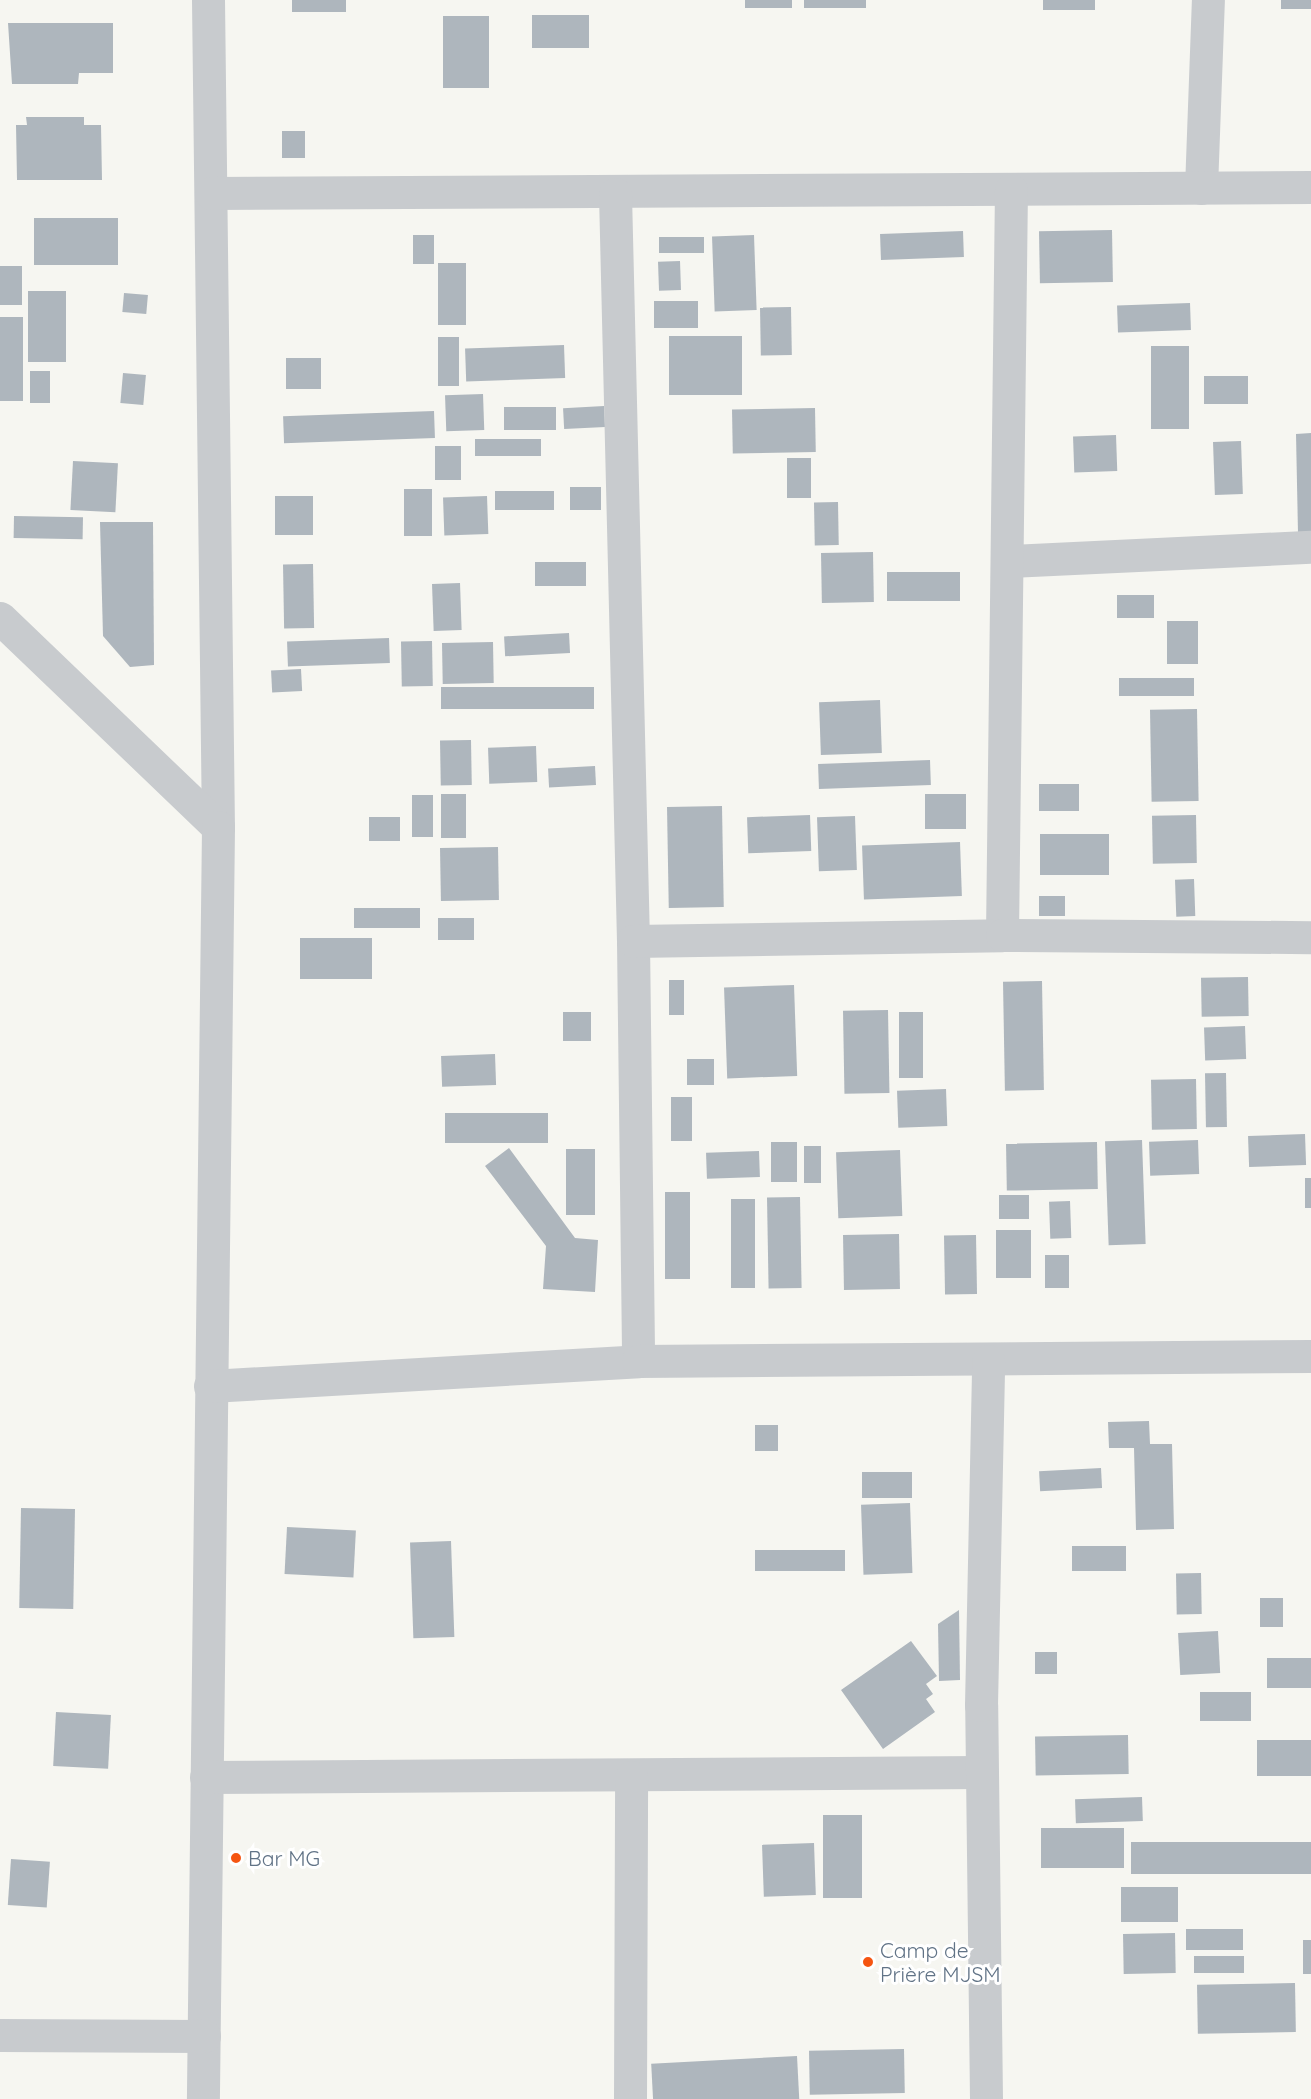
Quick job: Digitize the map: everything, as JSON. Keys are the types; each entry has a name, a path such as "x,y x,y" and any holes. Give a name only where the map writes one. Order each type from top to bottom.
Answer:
{"street":[{"path":"203,2099 218,827 208,0"},
{"path":"1201,188 1208,0"},
{"path":"211,193 615,194 1311,188"},
{"path":"1002,934 1009,561 1011,190"},
{"path":"615,194 633,941 638,1361"},
{"path":"1009,561 1311,547"},
{"path":"0,618 64,675 218,827"},
{"path":"633,941 1002,934 1311,937"},
{"path":"210,1386 638,1361 988,1361 1311,1356"},
{"path":"986,2099 981,1772 988,1361"},
{"path":"206,1777 631,1777 981,1772"},
{"path":"630,2099 631,1777"},
{"path":"0,2035 204,2037"}],"building":[{"path":"292,0 346,0 346,12 292,12"},
{"path":"745,0 792,0 792,8 745,8"},
{"path":"804,0 866,0 866,8 804,8"},
{"path":"1043,0 1095,0 1095,10 1043,10"},
{"path":"1281,0 1311,0 1311,9 1281,9"},
{"path":"532,15 589,15 589,48 532,48"},
{"path":"443,16 489,16 489,88 443,88"},
{"path":"8,23 113,23 113,73 79,73 78,84 12,84"},
{"path":"26,117 84,117 84,125 101,125 102,180 17,180 16,125 27,125"},
{"path":"282,131 305,131 305,158 282,158"},
{"path":"34,218 118,218 118,265 34,265"},
{"path":"1112,230 1113,282 1040,283 1039,231"},
{"path":"963,231 964,257 881,260 880,234"},
{"path":"413,235 434,235 434,264 413,264"},
{"path":"754,235 757,310 715,311 712,236"},
{"path":"659,237 704,237 704,253 659,253"},
{"path":"680,261 681,290 659,291 658,262"},
{"path":"438,263 466,263 466,325 438,325"},
{"path":"0,266 22,266 22,305 0,305"},
{"path":"28,291 66,291 66,362 28,362"},
{"path":"124,293 148,295 146,314 122,312"},
{"path":"654,301 698,301 698,328 654,328"},
{"path":"1190,303 1191,330 1118,333 1117,306"},
{"path":"791,307 792,355 761,356 760,308"},
{"path":"0,317 23,317 23,401 0,401"},
{"path":"669,336 742,336 742,395 669,395"},
{"path":"438,337 459,337 459,386 438,386"},
{"path":"564,345 565,378 466,381 465,348"},
{"path":"1151,346 1189,346 1189,429 1151,429"},
{"path":"286,358 321,358 321,389 286,389"},
{"path":"30,371 50,371 50,403 30,403"},
{"path":"123,373 146,375 143,405 120,403"},
{"path":"1204,376 1248,376 1248,404 1204,404"},
{"path":"483,394 484,430 446,431 445,395"},
{"path":"604,406 605,427 564,429 563,408"},
{"path":"504,407 556,407 556,430 504,430"},
{"path":"815,408 816,452 733,453 732,409"},
{"path":"434,411 435,438 284,443 283,416"},
{"path":"1311,433 1311,532 1298,533 1296,434"},
{"path":"1116,435 1117,471 1074,472 1073,437"},
{"path":"475,439 541,439 541,456 475,456"},
{"path":"1241,441 1243,494 1215,495 1213,442"},
{"path":"435,446 461,446 461,480 435,480"},
{"path":"787,458 811,458 811,498 787,498"},
{"path":"73,461 118,463 115,512 70,510"},
{"path":"570,487 601,487 601,510 570,510"},
{"path":"404,489 432,489 432,536 404,536"},
{"path":"495,491 554,491 554,510 495,510"},
{"path":"275,496 313,496 313,535 275,535"},
{"path":"487,496 488,534 444,536 443,498"},
{"path":"814,502 838,502 839,545 815,545"},
{"path":"14,516 83,517 83,539 14,538"},
{"path":"100,522 153,522 154,665 130,667 103,636"},
{"path":"873,552 874,602 822,603 821,553"},
{"path":"535,562 586,562 586,586 535,586"},
{"path":"313,564 314,628 284,629 283,565"},
{"path":"887,572 960,572 960,601 887,601"},
{"path":"460,583 462,630 434,631 432,584"},
{"path":"1117,595 1154,595 1154,618 1117,618"},
{"path":"1167,621 1198,621 1198,664 1167,664"},
{"path":"569,633 570,653 505,656 504,636"},
{"path":"389,638 390,663 288,667 287,642"},
{"path":"432,641 433,686 402,687 401,642"},
{"path":"493,642 494,683 443,684 442,643"},
{"path":"301,669 302,691 272,693 271,671"},
{"path":"1119,678 1194,678 1194,696 1119,696"},
{"path":"441,687 594,687 594,709 441,709"},
{"path":"880,700 882,753 821,755 819,702"},
{"path":"1197,709 1199,801 1152,802 1150,710"},
{"path":"471,740 472,785 441,786 440,741"},
{"path":"536,746 537,782 489,784 488,748"},
{"path":"930,760 931,785 819,789 818,764"},
{"path":"595,766 596,785 549,787 548,768"},
{"path":"1039,784 1079,784 1079,811 1039,811"},
{"path":"441,794 466,794 466,838 441,838"},
{"path":"925,794 966,794 966,829 925,829"},
{"path":"412,795 433,795 433,837 412,837"},
{"path":"722,806 724,907 669,908 667,807"},
{"path":"810,815 811,851 748,853 747,817"},
{"path":"1196,815 1197,863 1153,864 1152,816"},
{"path":"855,816 857,870 819,871 817,817"},
{"path":"369,817 400,817 400,841 369,841"},
{"path":"1040,834 1109,834 1109,875 1040,875"},
{"path":"960,842 962,896 864,899 862,845"},
{"path":"498,847 499,900 441,901 440,848"},
{"path":"1194,879 1195,916 1176,917 1175,880"},
{"path":"1039,896 1065,896 1065,916 1039,916"},
{"path":"354,908 420,908 420,928 354,928"},
{"path":"438,918 474,918 474,940 438,940"},
{"path":"300,938 372,938 372,979 300,979"},
{"path":"1248,977 1249,1016 1202,1017 1201,978"},
{"path":"669,980 684,980 684,1015 669,1015"},
{"path":"1042,981 1044,1090 1005,1091 1003,982"},
{"path":"794,985 797,1076 727,1078 724,987"},
{"path":"888,1010 889,1093 844,1094 843,1011"},
{"path":"563,1012 591,1012 591,1041 563,1041"},
{"path":"899,1012 923,1012 923,1078 899,1078"},
{"path":"1245,1026 1246,1059 1205,1060 1204,1027"},
{"path":"495,1054 496,1085 442,1087 441,1056"},
{"path":"687,1059 714,1059 714,1085 687,1085"},
{"path":"1205,1073 1226,1073 1227,1127 1206,1127"},
{"path":"1196,1079 1197,1129 1152,1130 1151,1080"},
{"path":"946,1089 947,1126 898,1128 897,1091"},
{"path":"671,1097 692,1097 692,1141 671,1141"},
{"path":"445,1113 548,1113 548,1143 445,1143"},
{"path":"1305,1134 1306,1165 1249,1167 1248,1136"},
{"path":"1142,1140 1146,1244 1109,1245 1105,1141"},
{"path":"1198,1140 1199,1174 1150,1176 1149,1142"},
{"path":"771,1142 797,1142 797,1182 771,1182"},
{"path":"1097,1142 1098,1189 1007,1191 1006,1144"},
{"path":"804,1146 821,1146 821,1183 804,1183"},
{"path":"509,1148 575,1238 598,1240 595,1292 543,1289 546,1246 485,1166"},
{"path":"566,1149 595,1149 595,1215 566,1215"},
{"path":"900,1150 902,1216 838,1218 836,1152"},
{"path":"759,1151 760,1177 707,1179 706,1153"},
{"path":"1305,1178 1311,1178 1311,1208 1305,1208"},
{"path":"665,1192 690,1192 690,1279 665,1279"},
{"path":"999,1195 1029,1195 1029,1219 999,1219"},
{"path":"800,1197 802,1288 769,1289 767,1198"},
{"path":"731,1199 755,1199 755,1288 731,1288"},
{"path":"1070,1201 1071,1238 1050,1239 1049,1202"},
{"path":"996,1230 1031,1230 1031,1278 996,1278"},
{"path":"899,1234 900,1289 844,1290 843,1235"},
{"path":"976,1235 977,1294 945,1295 944,1236"},
{"path":"1045,1255 1069,1255 1069,1288 1045,1288"},
{"path":"1149,1421 1150,1444 1172,1444 1174,1529 1136,1530 1134,1448 1109,1448 1108,1422"},
{"path":"755,1425 778,1425 778,1451 755,1451"},
{"path":"1101,1468 1102,1488 1040,1491 1039,1471"},
{"path":"862,1472 912,1472 912,1498 862,1498"},
{"path":"910,1503 912,1573 863,1575 861,1505"},
{"path":"21,1508 75,1509 73,1609 19,1608"},
{"path":"287,1527 356,1531 353,1578 285,1574"},
{"path":"451,1541 454,1637 413,1638 410,1542"},
{"path":"1072,1546 1126,1546 1126,1571 1072,1571"},
{"path":"755,1550 845,1550 845,1571 755,1571"},
{"path":"1176,1573 1201,1573 1202,1614 1177,1614"},
{"path":"1260,1598 1283,1598 1283,1627 1260,1627"},
{"path":"959,1610 960,1680 939,1681 938,1624"},
{"path":"1218,1631 1220,1673 1180,1675 1178,1633"},
{"path":"911,1641 937,1676 926,1684 933,1694 926,1699 935,1712 883,1749 841,1690"},
{"path":"1035,1652 1057,1652 1057,1674 1035,1674"},
{"path":"1267,1658 1311,1658 1311,1688 1267,1688"},
{"path":"1200,1692 1251,1692 1251,1721 1200,1721"},
{"path":"56,1712 111,1715 108,1769 53,1766"},
{"path":"1128,1735 1129,1774 1036,1776 1035,1737"},
{"path":"1257,1740 1311,1740 1311,1776 1257,1776"},
{"path":"1142,1797 1143,1821 1076,1823 1075,1799"},
{"path":"823,1815 862,1815 862,1898 823,1898"},
{"path":"1041,1828 1124,1828 1124,1868 1041,1868"},
{"path":"1131,1842 1311,1842 1311,1874 1131,1874"},
{"path":"814,1843 816,1895 764,1897 762,1845"},
{"path":"11,1859 50,1862 47,1908 8,1905"},
{"path":"1121,1887 1178,1887 1178,1922 1121,1922"},
{"path":"1186,1929 1243,1929 1243,1950 1186,1950"},
{"path":"1175,1933 1176,1973 1124,1974 1123,1934"},
{"path":"1303,1940 1311,1940 1311,1974 1303,1974"},
{"path":"1194,1956 1244,1956 1244,1973 1194,1973"},
{"path":"1295,1983 1296,2032 1198,2034 1197,1985"},
{"path":"904,2049 905,2093 810,2095 809,2051"},
{"path":"797,2056 799,2099 653,2099 651,2064"}],"place":[{"name":"Bar MG","path":"236,1858"},
{"name":"Camp de Prière MJSM","path":"868,1962"}]}
